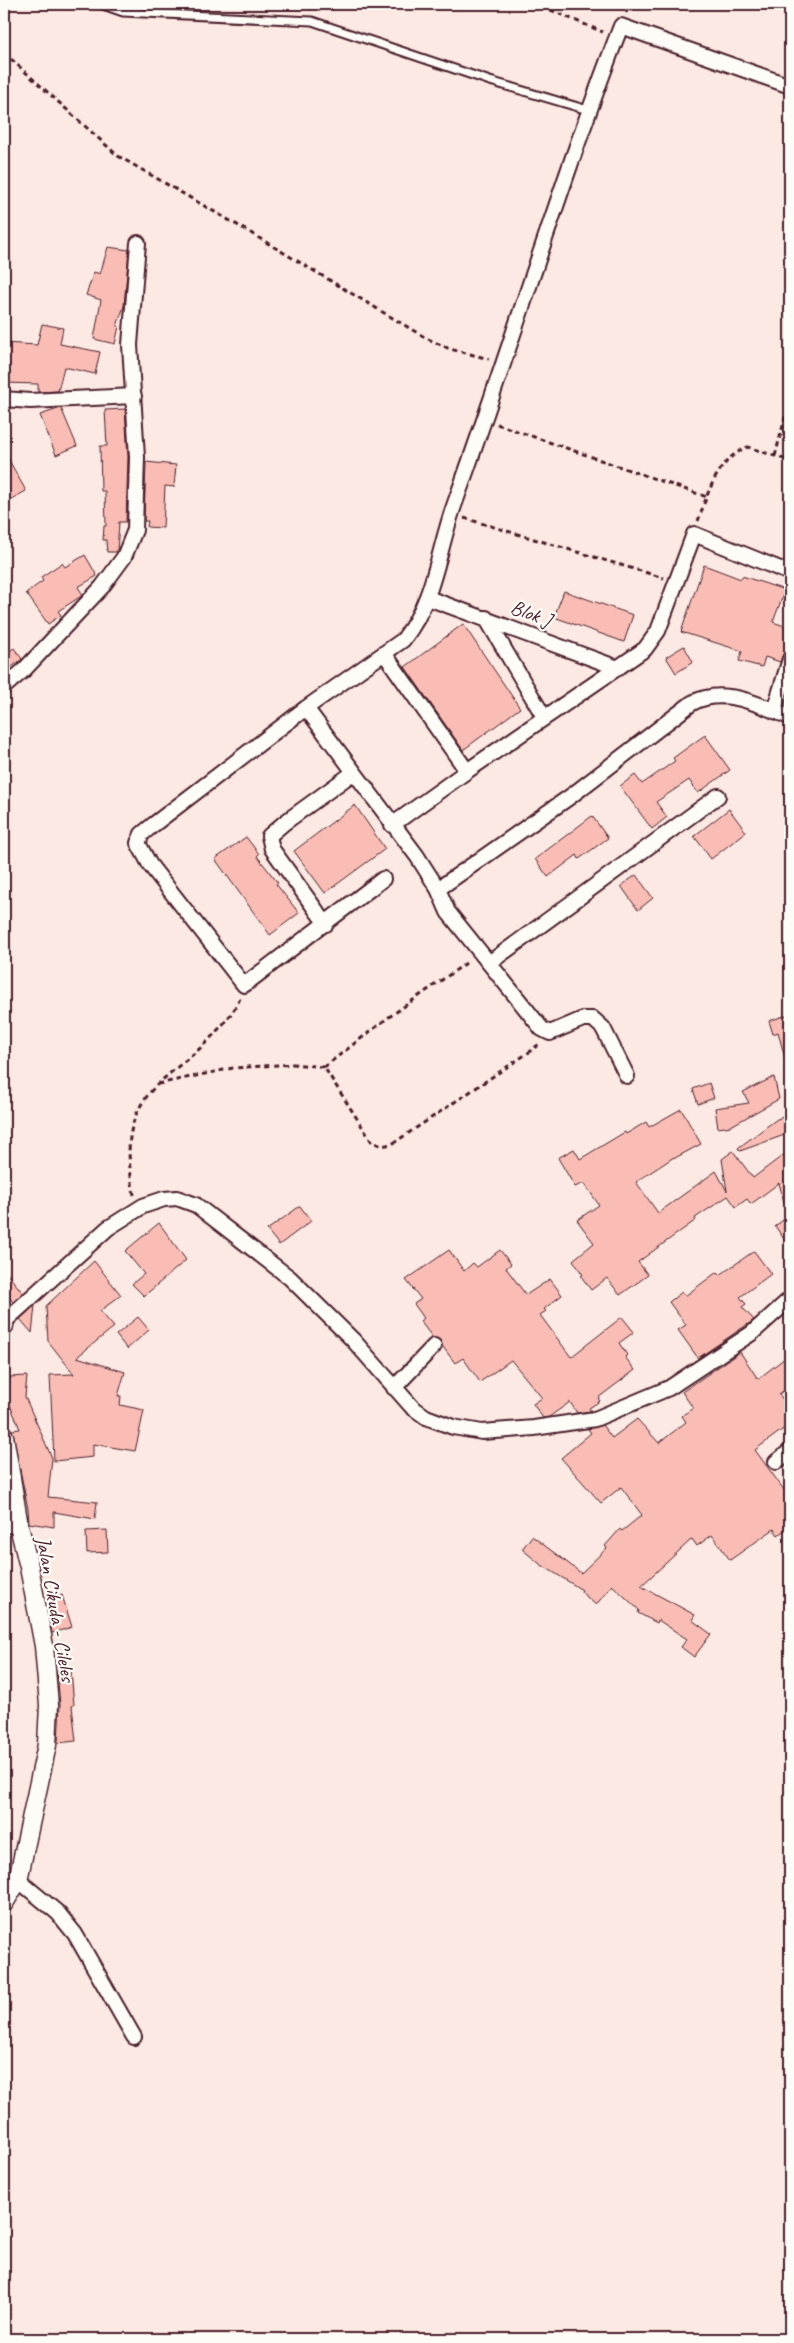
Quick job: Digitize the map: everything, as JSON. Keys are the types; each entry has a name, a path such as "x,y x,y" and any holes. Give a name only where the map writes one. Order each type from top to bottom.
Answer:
{"street":[{"path":"383,880 244,985 150,865 138,843 142,834 153,825 306,708 403,640 408,633 428,598 451,514 504,364 588,110 621,26 790,86"},
{"path":"4,687 24,670 102,587 128,550 135,530 137,457 130,345 138,243"},
{"path":"4,399 30,401 134,396"},
{"path":"392,825 544,717 645,649 658,631 694,534 790,572"},
{"name":"Blok J","path":"428,598 618,668"},
{"path":"486,618 544,717"},
{"path":"384,652 467,771"},
{"path":"774,711 790,659"},
{"path":"438,889 571,796 696,701 713,695 731,696 790,717"},
{"path":"306,708 438,889 448,912 542,1029 550,1033 583,1019 592,1019 603,1028 627,1076"},
{"path":"326,924 272,849 269,836 353,773"},
{"path":"486,958 718,796"},
{"path":"4,1326 4,1321 108,1228 136,1210 164,1199 176,1198 196,1205 290,1278 353,1340 412,1407 426,1417 463,1429 482,1432 596,1419 669,1388 752,1333 790,1299"},
{"path":"394,1388 434,1346"},
{"name":"Jalan Cikuda - Cileles","path":"4,1436 11,1526 29,1567 44,1646 49,1705 47,1745 18,1880 4,1903"},
{"path":"776,1462 790,1451"},
{"path":"18,1880 58,1913 75,1934 134,2037"}],"lane":[{"path":"100,4 122,12 312,21 490,80 588,110"}],"path":[{"path":"524,4 548,9 616,38"},
{"path":"11,59 118,156 131,165 239,226 426,338 450,349 504,364"},
{"path":"775,456 790,399"},
{"path":"485,420 707,497"},
{"path":"694,534 711,485 729,458 738,451 748,447 790,461"},
{"path":"451,514 676,581"},
{"path":"158,1084 233,1068 293,1064 324,1067 390,1017 486,958"},
{"path":"136,1210 128,1152 130,1128 139,1106 158,1084 193,1056 236,1009 244,985"},
{"path":"324,1067 372,1142 382,1146 392,1144 531,1051 550,1033"}],"building":[{"path":"108,247 129,250 124,306 117,326 119,326 115,344 94,339 101,300 86,295 94,272 100,274"},
{"path":"42,324 63,328 60,344 100,352 95,374 64,367 58,391 38,392 38,384 4,383 4,343 37,345"},
{"path":"61,408 77,446 56,455 40,415"},
{"path":"125,409 128,457 126,522 119,522 117,552 107,552 106,540 103,540 104,526 106,526 105,491 101,491 100,446 107,446 105,410"},
{"path":"4,451 26,491 4,503"},
{"path":"146,462 176,465 174,487 165,486 163,528 147,527 148,521 144,521"},
{"path":"85,555 97,576 78,587 83,595 58,611 61,615 48,624 26,593 43,581 41,577 62,563 65,567"},
{"path":"704,565 741,579 742,576 785,590 773,622 790,628 790,641 780,662 765,657 762,667 739,661 742,651 681,632"},
{"path":"564,591 633,615 624,642 554,617"},
{"path":"463,624 520,708 463,750 405,667"},
{"path":"684,646 693,662 676,673 666,657"},
{"path":"14,648 22,659 4,673 4,655"},
{"path":"705,735 730,770 698,793 689,780 656,802 667,817 652,829 620,786 635,775 642,784 675,761 673,758"},
{"path":"355,805 385,849 325,893 294,851"},
{"path":"729,809 746,832 711,859 694,836"},
{"path":"592,816 608,838 579,859 577,855 548,877 535,859"},
{"path":"246,837 259,854 257,856 278,883 276,884 299,913 270,935 215,859"},
{"path":"636,875 653,898 638,910 621,886"},
{"path":"790,1014 790,1061 786,1062 778,1032 773,1034 769,1021"},
{"path":"774,1077 779,1099 731,1126 718,1128 715,1108 749,1103 743,1092"},
{"path":"709,1083 714,1098 698,1104 693,1089"},
{"path":"681,1109 701,1144 674,1157 636,1182 658,1213 716,1171 727,1191 722,1159 733,1151 753,1178 790,1150 790,1205 785,1206 779,1183 751,1204 747,1199 736,1207 728,1196 695,1218 696,1220 638,1262 648,1275 620,1295 607,1278 591,1290 573,1260 594,1243 577,1220 599,1205 584,1183 575,1187 558,1158 574,1149 580,1159 625,1132 626,1134 646,1122 649,1127"},
{"path":"787,1116 790,1133 740,1151 738,1148 777,1119"},
{"path":"300,1206 311,1221 279,1245 267,1230"},
{"path":"790,1215 790,1248 775,1226"},
{"path":"159,1223 186,1260 144,1296 132,1284 144,1274 125,1251"},
{"path":"449,1250 464,1271 473,1263 477,1267 500,1250 511,1264 506,1268 526,1295 550,1279 562,1295 544,1309 546,1311 540,1315 571,1357 622,1317 634,1332 619,1343 627,1355 625,1357 635,1370 598,1398 600,1401 589,1408 591,1411 577,1413 570,1402 549,1417 543,1418 533,1404 542,1398 511,1360 480,1382 463,1358 455,1363 440,1340 433,1338 420,1321 424,1318 414,1304 421,1299 406,1280"},
{"path":"754,1251 771,1274 740,1297 746,1304 742,1307 754,1320 698,1358 678,1330 686,1325 669,1302 682,1292 685,1296 717,1272 720,1275"},
{"path":"94,1261 121,1295 100,1311 114,1327 77,1357 125,1372 118,1396 121,1396 120,1405 144,1410 135,1451 93,1444 93,1457 54,1461 50,1375 74,1374 48,1341 46,1306"},
{"path":"4,1270 23,1293 13,1302 4,1292"},
{"path":"35,1305 33,1325 32,1333 20,1319"},
{"path":"138,1317 149,1330 127,1349 116,1335"},
{"path":"740,1352 758,1379 790,1354 790,1375 785,1379 790,1386 779,1394 790,1409 790,1424 755,1450 790,1498 790,1526 778,1535 774,1529 730,1560 712,1535 697,1546 692,1539 641,1586 695,1615 692,1620 711,1634 694,1657 681,1647 687,1639 658,1620 657,1623 638,1613 639,1610 612,1585 596,1605 581,1592 582,1590 540,1564 522,1549 532,1536 581,1573 607,1548 605,1546 620,1529 622,1531 642,1515 621,1487 601,1503 561,1458 591,1433 588,1429 602,1425 612,1438 637,1419 659,1443 686,1422 682,1416 693,1408 682,1392"},
{"path":"27,1376 25,1397 52,1458 48,1497 97,1502 95,1519 54,1512 54,1527 29,1523 28,1509 12,1430 20,1429 7,1398 10,1377"},
{"path":"107,1530 108,1552 87,1553 86,1531"},
{"path":"62,1595 72,1627 52,1633 46,1600"},
{"path":"71,1670 74,1705 72,1706 76,1741 58,1743 60,1705 57,1671"}]}
